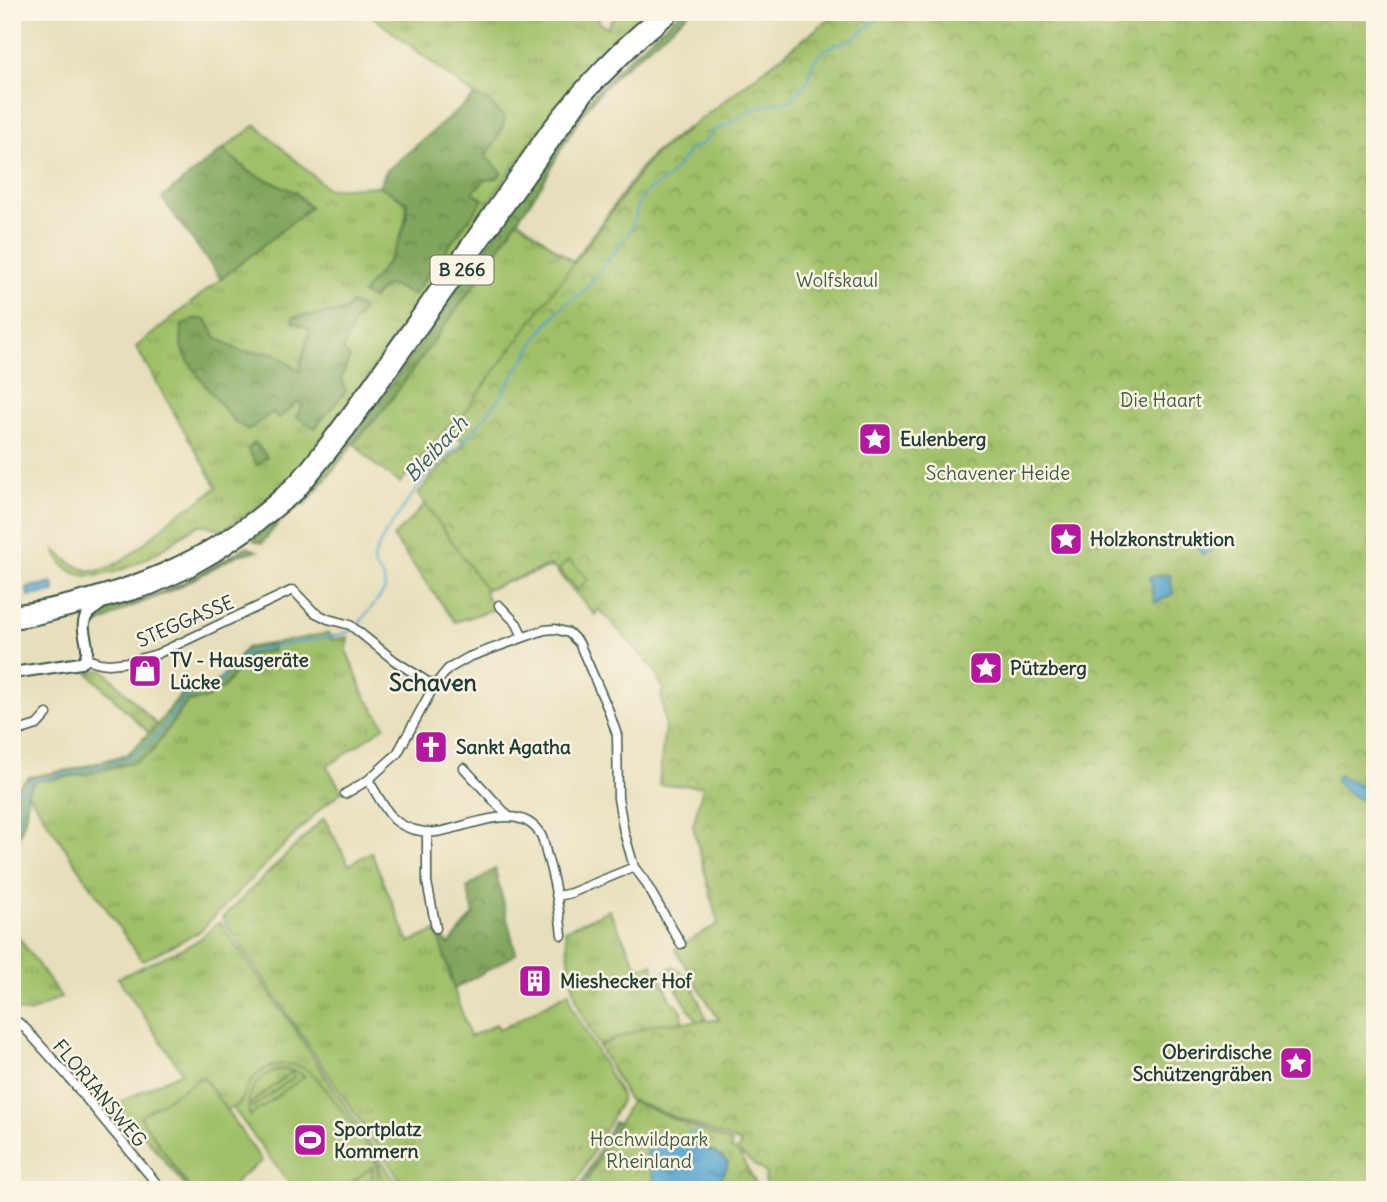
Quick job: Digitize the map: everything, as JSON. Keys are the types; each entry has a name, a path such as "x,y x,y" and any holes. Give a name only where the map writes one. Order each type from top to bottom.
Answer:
{"main road":[{"name":"B 266","path":"12,612 77,600 126,585 173,566 207,548 271,504 294,482 344,420 547,130 613,53 662,12"},
{"name":"B 266","path":"12,622 102,603 151,588 184,573 230,545 298,493 348,431 587,94 643,38 675,12"}],"street":[{"name":"STEGGASSE","path":"86,659 109,664 129,662 156,654 293,590 308,607 321,616 354,627 395,661 433,686"},
{"path":"12,673 81,663 88,653 83,625 88,614 102,603"},
{"path":"499,605 517,624 523,637"},
{"path":"345,794 368,780 397,754 433,686 449,669 469,657 544,630 555,629 569,633 579,643 617,735 618,798 634,867 645,880 681,944"},
{"path":"12,733 37,725 47,714"},
{"path":"464,768 508,816 534,827 541,836 558,896 562,935"},
{"path":"368,780 393,820 408,828 437,832 508,816"},
{"path":"427,832 427,882 436,928"},
{"path":"558,896 634,867"},
{"name":"FLORIANSWEG","path":"12,1018 65,1073 162,1190"}],"green space":[{"path":"367,12 602,12 598,21 607,28 616,12 651,12 612,45 560,104 352,399 298,470 266,501 223,531 200,525 127,568 98,576 72,572 62,563 54,549 84,569 106,569 127,557 176,515 217,487 136,347 310,207 295,192 249,172 223,149 256,125 328,189 379,186 407,202 403,229 394,252 363,294 372,299 383,288 391,286 413,295 483,199 472,192 485,180 497,178 502,172 484,156 503,127 488,101 475,96","holes":["363,309 353,324 343,350 349,358 341,379 303,405 297,402 278,419 273,412 248,430 207,388 181,346 206,319 215,336 239,351 274,353 299,372 310,328 293,322 293,317"]},
{"path":"681,12 690,12 620,71 583,113 543,183 478,280 384,409 307,503 288,514 262,543 253,540 307,490 350,439 403,367 583,106 630,57"},
{"name":"Schavener Heide","path":"838,12 1375,12 1375,1190 764,1190 766,1173 739,1153 759,1190 582,1190 631,1101 732,1143 730,1148 737,1152 741,1143 628,1099 599,1045 655,1024 719,1020 675,949 718,924 693,826 703,786 659,785 665,724 661,693 664,691 654,669 602,612 598,610 595,615 551,565 485,588 418,494 465,443 451,431 651,158"},
{"path":"475,96 488,101 505,118 500,133 485,156 502,172 497,178 485,180 473,192 483,200 413,295 391,285 382,288 372,299 362,294 393,255 407,219 407,202 379,186 386,171"},
{"path":"688,127 475,436 453,421 400,483 374,464 354,443 384,409 478,280 517,219 573,262 644,164"},
{"path":"223,149 249,172 295,192 310,208 221,279 162,198"},
{"path":"352,303 363,309 353,324 343,350 350,357 341,379 346,391 315,428 296,417 303,405 297,402 278,419 273,412 248,430 234,421 207,388 181,346 182,326 193,319 206,319 215,336 239,351 274,353 299,371 310,329 293,322 293,317 343,312"},
{"path":"255,442 267,457 257,465 247,449"},
{"path":"439,478 544,523 552,567 484,590 495,609 455,622 393,537 422,508"},
{"path":"246,547 257,551 237,555 177,588 90,627 92,618 98,614 148,598 187,581"},
{"path":"569,560 588,579 578,590 558,570"},
{"path":"328,633 332,640 348,637 347,652 364,694 385,726 327,767 342,791 320,809 199,932 142,961 27,792 35,781 87,774 137,761 151,753 187,702 206,699 223,688 249,655 272,651 271,644"},
{"path":"271,644 273,651 249,655 223,688 206,699 187,702 151,753 137,761 87,774 34,781 27,792 24,822 12,849 17,787 29,777 75,769 128,754 157,725 181,694 205,690 221,678 246,648"},
{"path":"103,669 157,725 149,733 88,673"},
{"path":"324,818 349,865 371,852 409,942 437,931 470,1037 496,1024 500,1030 569,992 572,1007 621,1095 621,1101 572,1190 407,1190 222,918"},
{"path":"495,869 516,954 454,989 437,931 449,945 474,914 467,888"},
{"path":"609,910 638,968 653,964 654,974 659,975 673,1003 682,1011 686,1124 584,1190 630,1103 581,1013 574,991 565,930"},
{"path":"220,922 401,1190 378,1190 382,1181 378,1161 316,1078 296,1065 281,1064 260,1072 250,1083 240,1103 226,1110 203,1077 140,1116 192,1190 186,1190 139,1129 119,1126 105,1109 182,1072 118,978 194,943"},
{"path":"12,928 61,997 30,1013 12,1010"},
{"path":"672,967 690,979 706,1018 698,1023 665,971"},
{"name":"Sportplatz Kommern","path":"283,1064 309,1071 356,1130 376,1163 376,1190 371,1190 372,1167 341,1190 294,1190 233,1108 242,1100 249,1084 257,1076 266,1069","holes":["276,1071 295,1071 305,1076 250,1116 249,1099 256,1084"]},
{"path":"285,1069 306,1076 250,1117 249,1099 252,1091 262,1078","holes":["294,1077 253,1107 251,1103 285,1078"]},
{"path":"291,1072 294,1077 253,1107 251,1104"},
{"path":"203,1077 262,1161 228,1190 192,1190 140,1116"},
{"path":"614,1122 619,1123 583,1190 578,1190"},
{"path":"372,1167 371,1190 341,1190"}],"water":[{"path":"1203,533 1213,536 1213,551 1202,555 1192,535"},
{"path":"1170,575 1173,594 1155,603 1150,577"},
{"path":"53,583 55,592 28,596 27,587"},
{"path":"1339,775 1375,793 1375,807 1342,788 1335,779"},
{"path":"662,1137 705,1148 721,1156 728,1163 716,1190 658,1190 647,1150 651,1140"}],"waterway":[{"name":"Bleibach","path":"358,625 385,590 384,579 373,560 389,528 426,476 471,434 501,396 540,333 559,310 585,290 630,231 638,204 647,191 667,179 691,149 703,144 712,131 759,107 791,100 803,88 809,78 812,64 823,51 849,41 875,22 879,12"},
{"name":"Bleibach","path":"12,839 29,782 105,765 134,755 156,737 185,697 206,693 239,658 254,650 351,631"},
{"path":"12,789 22,790"},
{"path":"688,1143 689,1132 697,1133 698,1129"}],"place":[{"name":"Eulenberg","path":"875,439"},
{"name":"Holzkonstruktion","path":"1066,539"},
{"name":"Pützberg","path":"986,668"},
{"name":"TV - Hausgeräte Lücke","path":"145,671"},
{"name":"Sankt Agatha","path":"431,747"},
{"name":"Mieshecker Hof","path":"535,981"},
{"name":"Oberirdische Schützengräben","path":"1296,1063"},
{"name":"Sportplatz Kommern","path":"310,1140"}],"district":[{"name":"Schaven","path":"433,683"}],"park label":[{"name":"Wolfskaul","path":"837,280"},
{"name":"Die Haart","path":"1161,400"},
{"name":"Hochwildpark Rheinland","path":"649,1150"}]}
